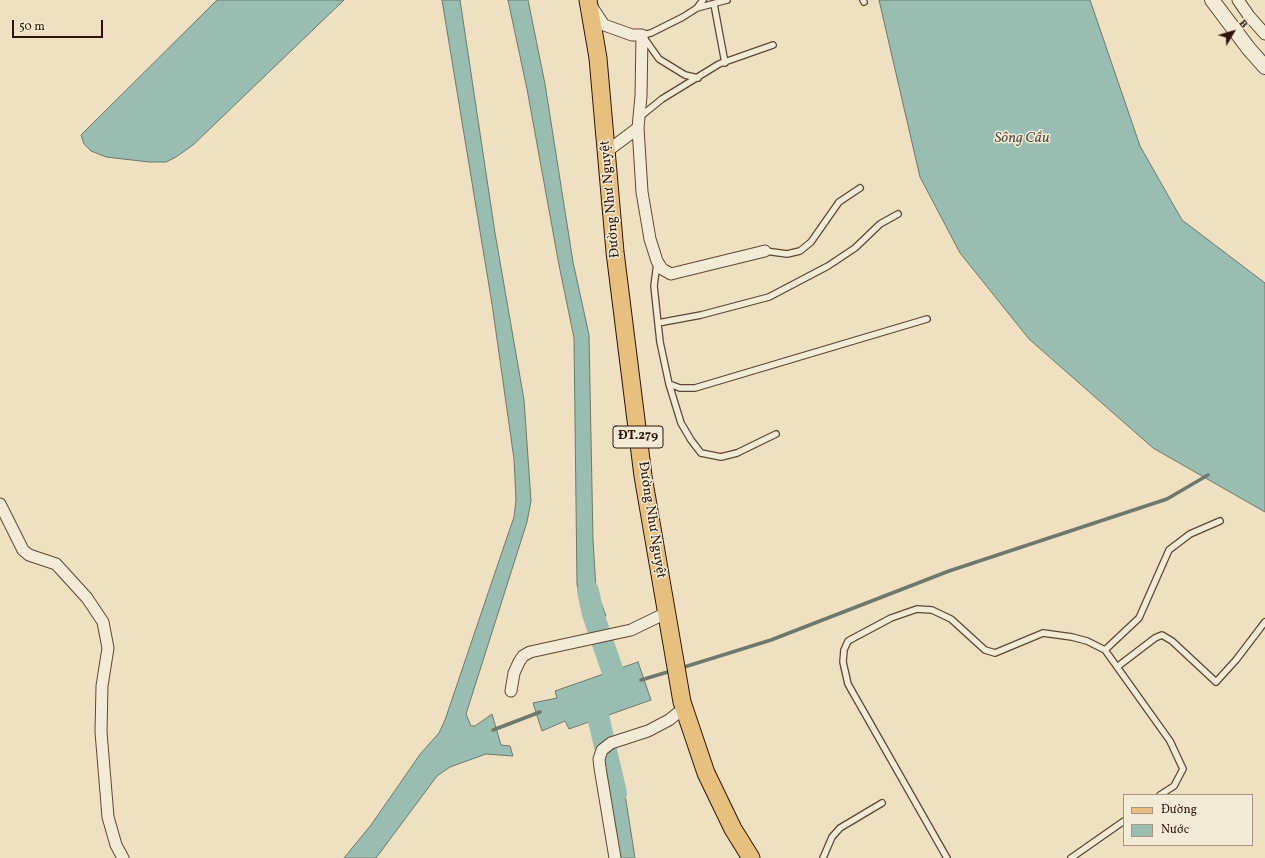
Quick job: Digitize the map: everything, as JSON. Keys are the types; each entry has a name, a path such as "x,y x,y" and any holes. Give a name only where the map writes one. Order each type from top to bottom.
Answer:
{"main road":[{"name":"Đường Như Nguyệt","path":"589,1 598,58 615,252 643,476 666,613 684,708 706,772 733,829 751,858"}],"street":[{"path":"1212,0 1249,49 1265,66"},
{"path":"1238,0 1249,16 1265,34"},
{"path":"589,1 604,25 632,35 642,35 638,123 642,192 650,239 657,261 662,269 671,274 765,251"},
{"path":"1249,49 1265,53"},
{"path":"606,152 638,123"},
{"path":"0,504 23,550 33,556 56,564 87,598 103,622 108,648 102,686 101,732 111,830 123,858"},
{"path":"511,691 514,673 519,662 523,656 530,652 631,630 666,613"},
{"path":"615,858 600,768 599,759 602,750 611,743 648,731 668,720 684,708"}],"lane":[{"path":"697,8 703,0"},
{"path":"698,78 685,74 659,59 642,35 668,26 697,8 727,0"},
{"path":"714,4 725,63"},
{"path":"638,123 662,99 698,78 725,63 773,45"},
{"path":"765,251 787,254 800,251 811,242 840,202 860,188"},
{"path":"658,323 701,315 769,296 828,266 855,248 880,224 898,214"},
{"path":"657,261 654,286 658,323 669,384 681,423 701,453 721,456 737,453 776,434"},
{"path":"669,384 680,388 695,388 927,319"},
{"path":"1105,650 1139,618 1169,550 1190,534 1220,521"},
{"path":"947,858 848,684 843,662 844,650 848,641 891,618 918,609 932,610 951,619 985,650 995,653 1043,633 1072,636 1105,650 1170,741 1183,769 1174,786 1162,794"},
{"path":"1117,667 1155,638 1162,635 1172,641 1216,682 1236,660 1265,622"},
{"path":"823,858 832,837 840,828 882,803"},
{"path":"1071,858 1123,822"}],"water":[{"path":"217,0 344,0 193,145 176,157 166,162 149,162 106,157 91,151 84,144 81,135"},
{"path":"442,0 460,0 495,233 524,400 531,501 527,522 466,714 471,726 475,726 492,714 501,745 510,746 513,756 486,754 450,767 437,776 376,858 344,858 371,825 421,753 439,733 445,720 514,517 516,500 514,459 492,304"},
{"path":"508,0 528,0 545,84 573,262 589,335 593,540 596,589 606,616 586,622 577,584 574,338 527,89"},
{"name":"Sông Cầu","path":"879,0 1090,0 1140,146 1182,220 1265,283 1265,512 1153,448 1029,339 960,253 920,177"},
{"path":"638,662 651,700 569,729 565,721 542,731 533,703 557,698 555,691"},
{"path":"612,763 617,763 624,788 635,858 618,858 605,768"}],"waterway":[{"path":"681,668 771,640 949,571 1167,499 1208,475"},
{"path":"588,591 593,614 618,687"},
{"path":"641,680 671,671"},
{"path":"593,695 616,793"},
{"path":"493,730 540,712"}]}
